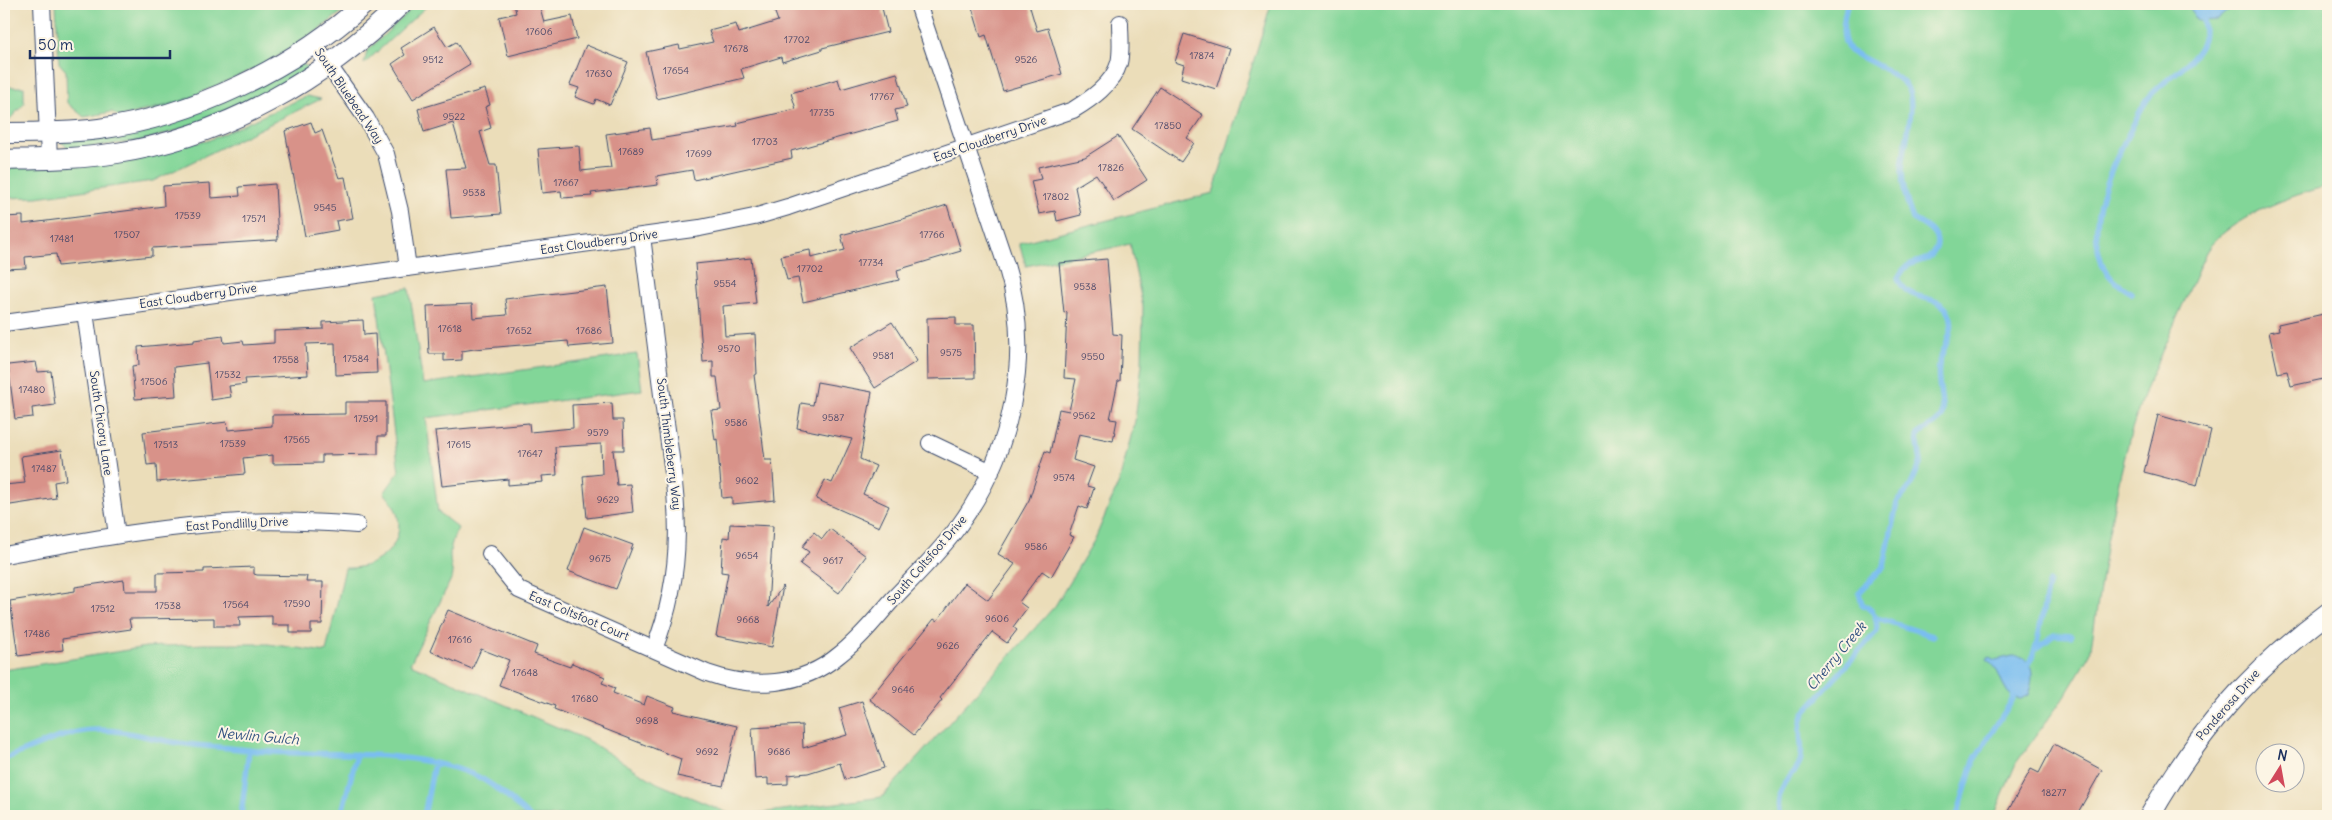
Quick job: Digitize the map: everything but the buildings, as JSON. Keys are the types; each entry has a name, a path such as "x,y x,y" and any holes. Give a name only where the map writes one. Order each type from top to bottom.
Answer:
{"street":[{"path":"42,4 49,158"},
{"path":"4,133 83,130 119,125 186,107 218,95 255,77 314,43 364,4"},
{"path":"4,160 126,151 165,142 198,131 261,105 329,64 374,29 400,4"},
{"name":"South Coltsfoot Drive","path":"654,649 707,673 727,680 745,683 789,680 818,669 848,647 939,550 969,511 991,472 1007,427 1014,394 1018,345 1013,287 918,4"},
{"name":"East Cloudberry Drive","path":"4,323 700,228 754,217 1057,117 1087,102 1109,82 1116,71 1120,61 1120,23"},
{"name":"South Bluebead Way","path":"314,43 371,126 386,154 400,210 408,268"},
{"name":"South Thimbleberry Way","path":"642,236 678,508 675,579 665,621 654,649"},
{"name":"South Chicory Lane","path":"85,312 117,535"},
{"path":"930,443 991,472"},
{"name":"East Pondlilly Drive","path":"4,555 117,535 241,522 312,522 358,525"},
{"name":"East Coltsfoot Court","path":"490,554 519,590 654,649"},
{"name":"Ponderosa Drive","path":"2150,816 2182,761 2227,704 2277,653 2328,613"}],"green space":[{"path":"56,4 352,4 316,32 267,63 180,102 119,117 112,112 84,117 67,103 66,71 59,63"},
{"path":"417,4 429,4 364,64 367,51"},
{"path":"1271,4 2328,4 2328,186 2279,202 2244,219 2215,240 2206,252 2145,390 2131,432 2107,542 2090,654 2065,696 2016,763 1994,816 737,816 882,797 1055,606 1095,539 1119,482 1135,421 1142,364 1143,307 1130,244 1026,266 1019,243 1213,193"},
{"path":"298,63 309,68 222,117 142,141 70,149 61,142 61,140"},
{"path":"4,87 24,87 24,104 6,123 4,123"},
{"path":"307,96 321,99 153,181 37,197 4,198 4,168 207,141"},
{"path":"409,288 423,384 637,354 642,390 426,418 438,512 458,528 450,551 453,575 410,664 587,740 657,783 735,816 4,816 4,670 146,647 204,644 268,644 326,652 345,568 361,567 374,562 386,554 394,544 398,532 398,519 394,506 384,493 399,472 376,294"}],"water":[{"path":"2186,4 2235,4 2217,20 2198,21"},
{"path":"2013,656 2026,660 2031,670 2032,676 2028,695 2021,699 2009,694 1996,669 1987,660 1989,657 1995,660"}],"waterway":[{"name":"Cherry Creek","path":"1780,816 1777,805 1779,794 1800,762 1800,727 1804,713 1877,631 1874,615 1870,609 1862,604 1859,593 1884,566 1897,503 1910,487 1921,462 1917,437 1919,433 1942,417 1939,367 1952,324 1949,313 1944,306 1909,292 1898,278 1907,266 1930,256 1937,245 1931,231 1913,219 1904,189 1902,170 1909,126 1910,94 1906,86 1895,76 1850,51 1843,34 1847,4"},
{"path":"2131,293 2111,277 2102,264 2098,247 2098,213 2114,163 2144,105 2156,90 2191,59 2201,45 2204,29 2199,4"},
{"path":"2023,668 2029,663 2037,643 2049,582"},
{"path":"1877,618 1933,636"},
{"path":"2036,649 2054,635 2071,636"},
{"path":"1957,816 1974,760 2013,699 2015,690"},
{"name":"Newlin Gulch","path":"4,759 50,740 89,730 125,732 181,743 247,750 389,756 445,765 472,774 495,787 529,816"},
{"path":"241,816 249,750"},
{"path":"341,816 357,754"},
{"path":"424,816 434,764"}]}
